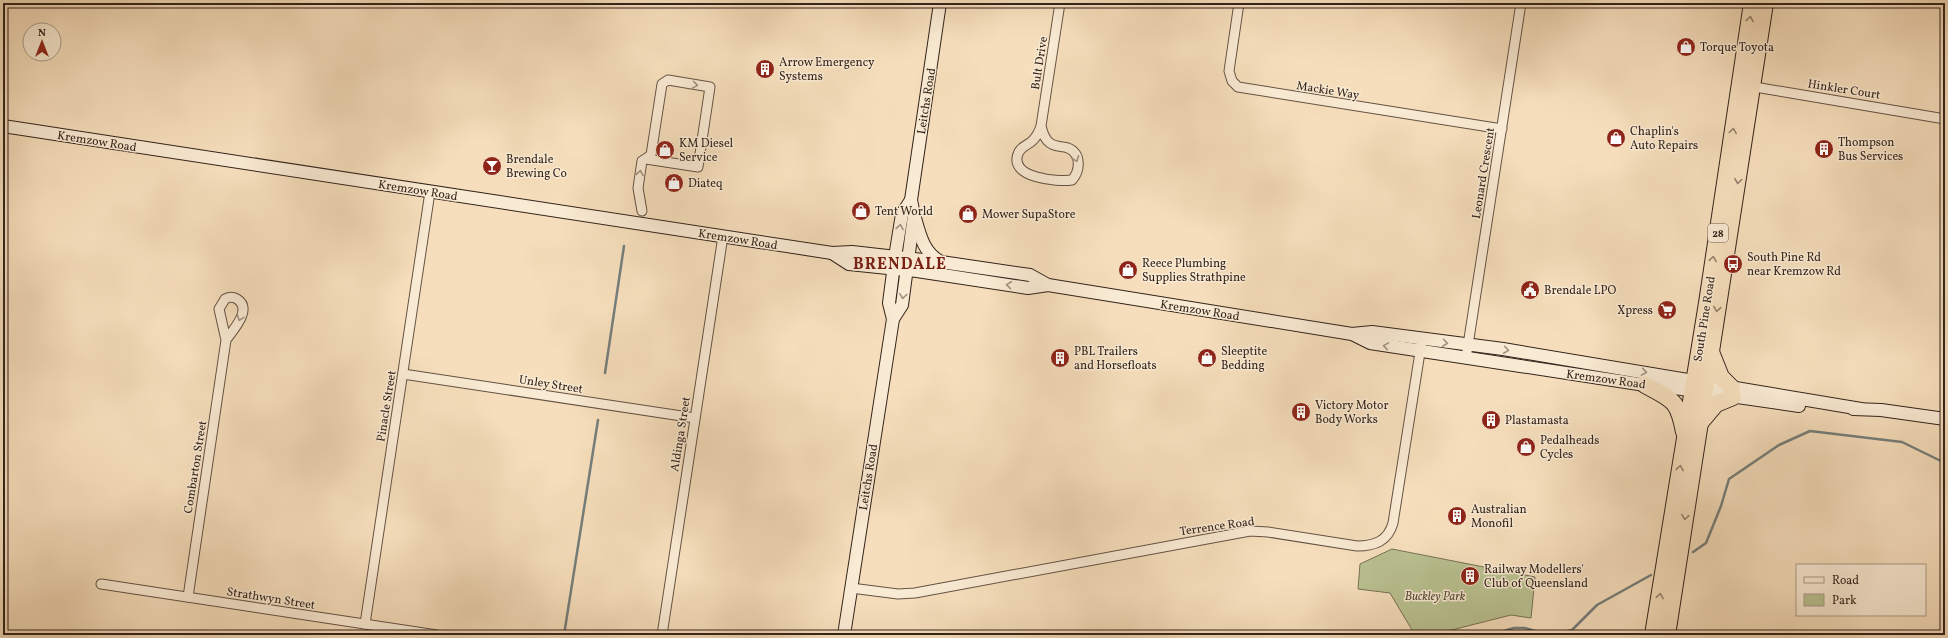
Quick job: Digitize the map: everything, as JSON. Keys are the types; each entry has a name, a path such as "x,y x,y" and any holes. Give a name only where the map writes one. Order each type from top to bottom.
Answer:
{"highway":[{"name":"South Pine Road","path":"1653,635 1685,436 1710,352 1745,86 1752,3"},
{"name":"South Pine Road","path":"1667,635 1700,424 1699,387 1745,86 1765,3"},
{"path":"1700,424 1716,404 1732,393 1721,377 1710,352"},
{"path":"1645,386 1671,400 1682,419 1685,436"}],"street":[{"name":"Leitchs Road","path":"901,264 914,215 911,200 940,3"},
{"name":"Bult Drive","path":"1042,126 1060,3"},
{"name":"Mackie Way","path":"1239,3 1228,71 1232,80 1238,87 1502,129"},
{"name":"Leonard Crescent","path":"1467,352 1522,3"},
{"path":"642,211 638,188 642,161 651,155 662,84 668,80 710,87 698,167 646,159"},
{"name":"Hinkler Court","path":"1745,86 1945,119"},
{"name":"Kremzow Road","path":"3,126 832,253 852,252 901,264 1028,288 1048,285"},
{"path":"1042,126 1043,136 1049,143 1057,147 1068,148 1075,154 1079,164 1078,173 1072,180 1063,181 1035,176 1020,170 1017,164 1017,154 1022,147 1037,136 1042,126"},
{"name":"Pinacle Street","path":"365,624 430,192"},
{"name":"Leitchs Road","path":"844,635 893,319 902,305 902,214 911,200"},
{"path":"914,215 923,245 932,257 941,262"},
{"name":"Aldinga Street","path":"662,635 722,236"},
{"name":"Kremzow Road","path":"901,264 941,262 1030,276 1048,285 1352,334 1370,343 1422,345 1467,352 1645,386 1699,387"},
{"name":"Combarton Street","path":"188,597 226,340"},
{"name":"Terrence Road","path":"851,588 886,593 907,594 1250,531 1268,532 1357,546 1366,546 1378,543 1388,536 1393,523 1422,345"},
{"name":"Kremzow Road","path":"1467,352 1509,350 1732,393 1945,419"},
{"name":"Unley Street","path":"403,374 695,418"},
{"name":"Strathwyn Street","path":"101,584 438,635"}],"green space":[{"name":"Buckley Park","path":"1392,549 1535,577 1531,618 1511,615 1432,635 1415,635 1390,593 1358,589 1360,564"}],"waterway":[{"path":"605,373 624,246"},
{"path":"564,635 598,420"},
{"path":"1693,552 1706,543 1721,506 1729,479 1779,445 1810,431 1902,442 1945,463"},
{"path":"1489,635 1514,628 1525,628 1542,633 1560,633 1572,630 1597,605 1651,575"}],"place":[{"name":"Torque Toyota","path":"1686,47"},
{"name":"Arrow Emergency Systems","path":"765,69"},
{"name":"Chaplin's Auto Repairs","path":"1616,138"},
{"name":"Thompson Bus Services","path":"1824,149"},
{"name":"KM Diesel Service","path":"665,150"},
{"name":"Brendale Brewing Co","path":"492,166"},
{"name":"Diateq","path":"674,183"},
{"name":"Tent World","path":"861,211"},
{"name":"Mower SupaStore","path":"968,214"},
{"name":"South Pine Rd near Kremzow Rd","path":"1733,264"},
{"name":"Reece Plumbing Supplies Strathpine","path":"1128,270"},
{"name":"Brendale LPO","path":"1530,290"},
{"name":"Xpress","path":"1667,310"},
{"name":"PBL Trailers and Horsefloats","path":"1060,358"},
{"name":"Sleeptite Bedding","path":"1207,358"},
{"name":"Victory Motor Body Works","path":"1301,412"},
{"name":"Plastamasta","path":"1491,420"},
{"name":"Pedalheads Cycles","path":"1526,447"},
{"name":"Australian Monofil","path":"1457,516"},
{"name":"Railway Modellers' Club of Queensland","path":"1470,576"}],"district":[{"name":"BRENDALE","path":"900,263"}]}
